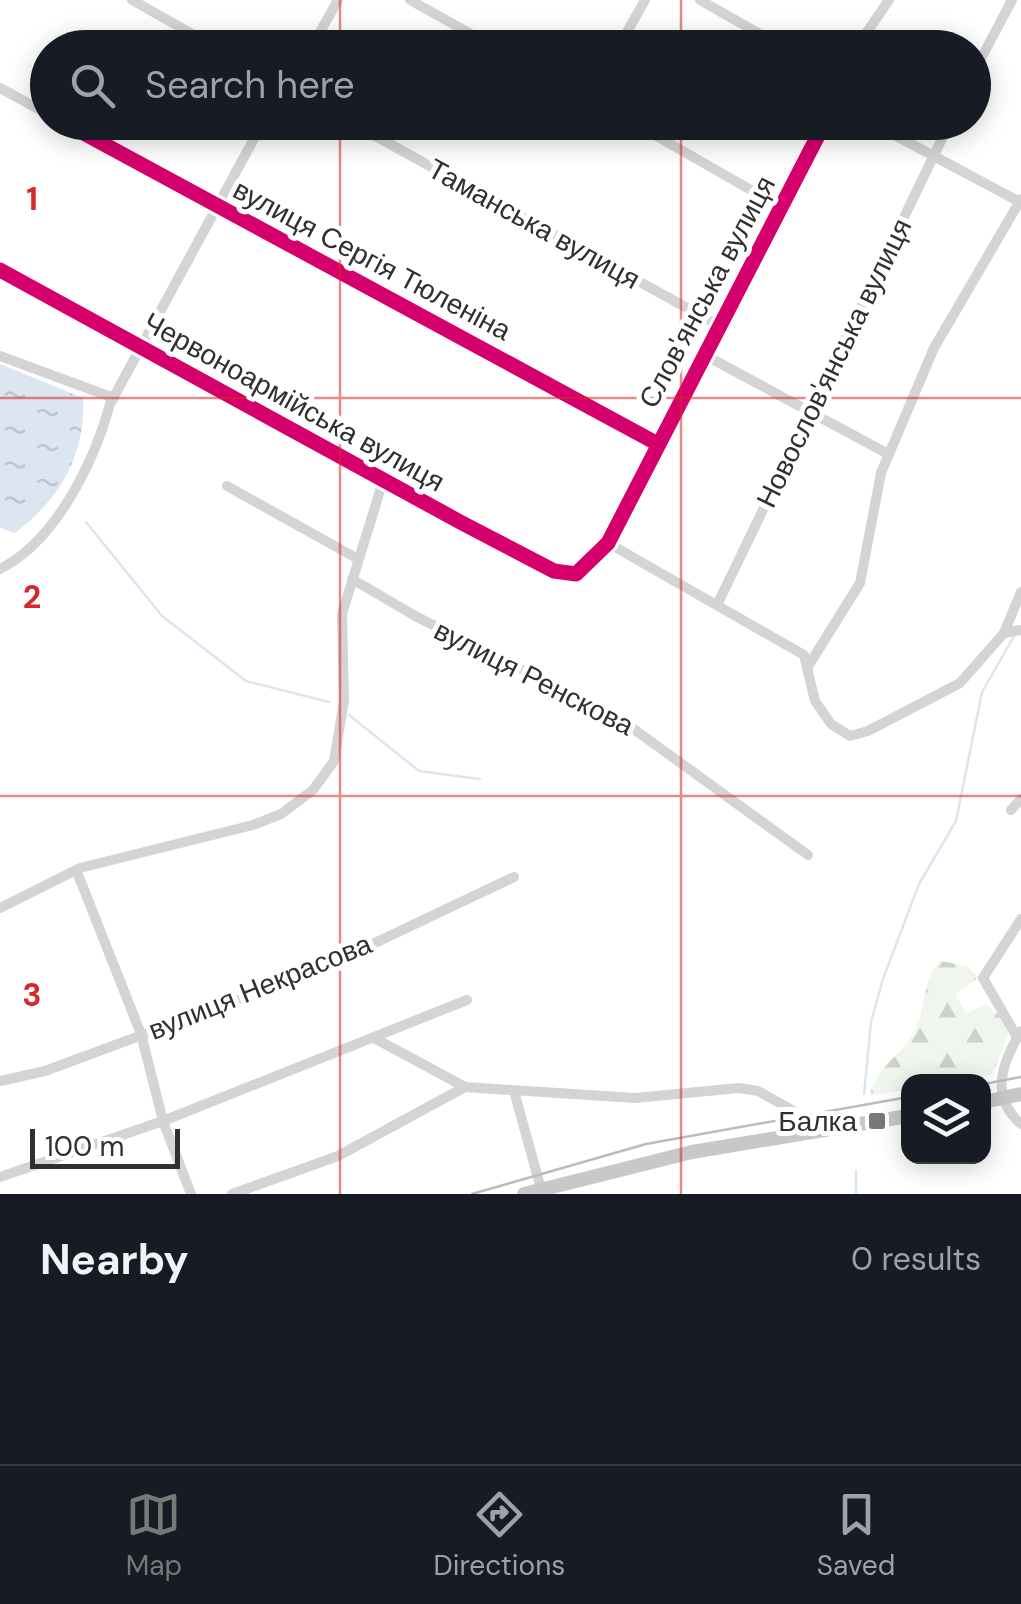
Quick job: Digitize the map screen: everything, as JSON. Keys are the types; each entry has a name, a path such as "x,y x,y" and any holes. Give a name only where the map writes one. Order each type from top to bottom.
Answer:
{"main road":[{"path":"991,1101 1021,1094"},
{"path":"524,1194 692,1152 901,1117"}],"street":[{"path":"132,0 186,30"},
{"path":"321,30 338,0"},
{"path":"410,0 464,30"},
{"path":"628,30 645,0"},
{"path":"700,0 752,30"},
{"path":"868,30 889,0"},
{"path":"991,40 1012,0"},
{"path":"0,88 30,104"},
{"name":"вулиця Сергія Тюленіна","path":"96,140 656,443"},
{"path":"0,570 24,554 82,480 114,398 253,140"},
{"name":"Таманська вулиця","path":"383,140 718,325"},
{"path":"664,140 779,206"},
{"name":"Слов'янська вулиця","path":"565,574 584,570 608,543 656,443 815,140"},
{"path":"807,668 860,583 888,454 934,348 1020,201 904,140"},
{"name":"Новослов'янська вулиця","path":"718,603 942,140"},
{"name":"Червоноармійська вулиця","path":"0,270 383,481 565,574"},
{"path":"703,354 888,454"},
{"path":"0,356 114,398"},
{"path":"0,908 77,872 166,844 253,825 281,814 314,790 336,750 344,702 342,614 383,481"},
{"path":"228,486 358,559"},
{"path":"608,543 804,655 822,714 838,731 850,736 868,732 960,683 1012,631 1021,592"},
{"name":"вулиця Ренскова","path":"352,579 417,617 617,716 808,855"},
{"path":"1010,810 1021,799"},
{"path":"77,872 141,1034 163,1121 191,1194"},
{"name":"вулиця Некрасова","path":"0,1081 45,1071 320,969 514,877"},
{"path":"1021,919 983,978 1019,1034 1004,1068 1000,1099 1021,1124"},
{"path":"0,1178 163,1121 466,1000"},
{"path":"376,1039 465,1087 635,1098 750,1089 792,1110 792,1136"},
{"path":"232,1194 338,1156 465,1087"},
{"path":"514,1091 541,1188"}],"green space":[{"path":"940,961 968,966 978,978 955,994 966,1014 985,1004 1012,1025 992,1075 901,1074 901,1090 870,1096 878,1076 915,1030"}],"water":[{"path":"0,364 83,398 80,438 67,474 45,505 15,533 0,528"}],"waterway":[{"path":"86,522 162,616 246,681 329,702"},
{"path":"864,1094 871,1022 883,979 919,884 956,821 982,692 1014,636"},
{"path":"349,715 419,771 480,779"},
{"path":"856,1171 856,1194"}],"tram line":[{"path":"991,1083 1021,1077"},
{"path":"472,1194 646,1144 901,1098"}],"cycle path":[{"path":"96,140 656,443"},
{"path":"0,270 462,523 554,571 576,574 608,543 816,140"}],"place":[{"name":"Балка","path":"877,1121"}]}
